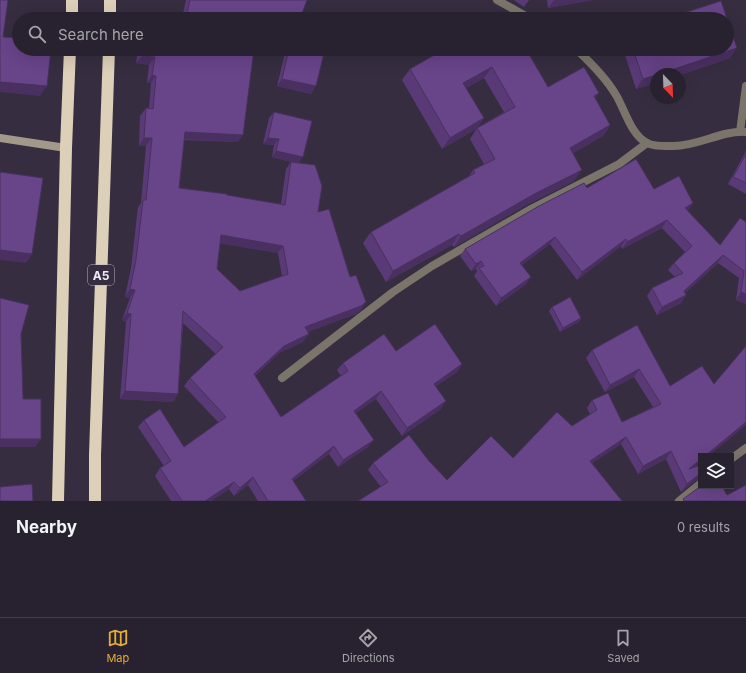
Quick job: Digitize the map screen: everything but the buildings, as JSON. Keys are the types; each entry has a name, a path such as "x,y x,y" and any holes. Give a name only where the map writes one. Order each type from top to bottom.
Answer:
{"highway":[{"path":"72,0 72,12"},
{"path":"110,0 110,12"},
{"path":"58,501 66,148 70,56"},
{"name":"A5","path":"95,501 95,455 109,56"}],"street":[{"path":"497,0 518,12"},
{"path":"585,56 615,94 635,131 647,143 676,146 743,132 746,86"},
{"path":"0,138 66,148"},
{"path":"282,378 393,292 432,266 531,209 619,164 647,143"},
{"path":"734,457 746,448"},
{"path":"679,501 698,485"}]}
